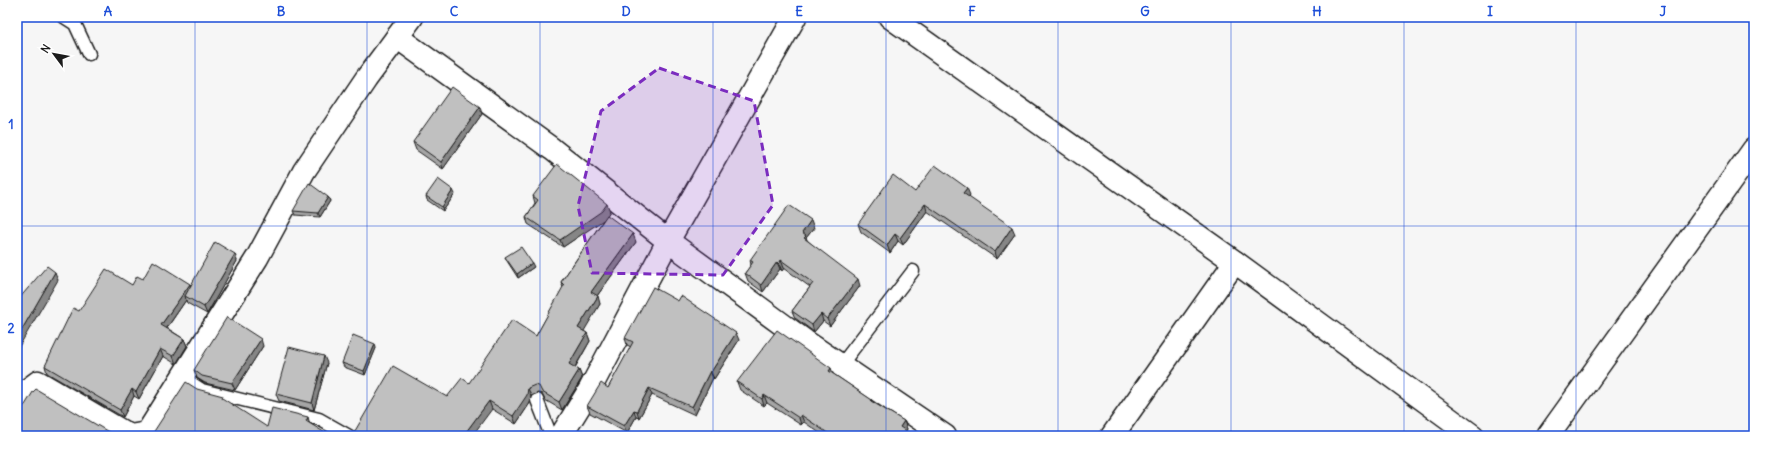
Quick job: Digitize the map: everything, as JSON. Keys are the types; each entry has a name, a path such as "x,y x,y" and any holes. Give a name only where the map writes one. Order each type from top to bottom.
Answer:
{"street":[{"path":"17,406 26,391 38,382 130,436 147,433 257,258 304,171 366,79 412,17"},
{"path":"561,435 590,389 668,241 795,17"},
{"path":"890,17 1235,262 1473,436"},
{"path":"397,37 552,149 668,241 805,341 945,436"},
{"path":"1548,436 1754,150"},
{"path":"1112,436 1235,262"}],"lane":[{"path":"64,17 74,24 90,54"},
{"path":"841,365 913,271"},
{"path":"182,377 202,390 319,419 349,436"},
{"path":"537,400 561,435"}],"highlighted area":[{"path":"659,68 754,101 773,205 723,275 592,273 578,206 601,111"}],"building":[{"path":"452,87 480,107 441,162 413,142"},
{"path":"557,164 607,204 602,211 560,240 526,217 538,200 533,196"},
{"path":"935,165 967,188 963,193 1012,227 995,252 925,204 900,238 895,234 887,245 858,224 893,175 915,192"},
{"path":"438,179 453,190 442,207 426,196"},
{"path":"309,183 328,197 318,213 293,211"},
{"path":"789,205 811,220 802,233 806,236 804,238 858,279 827,319 821,314 812,325 792,311 813,283 781,260 779,264 777,262 761,285 745,273 753,262 750,260"},
{"path":"607,215 633,234 591,292 598,296 578,328 587,333 569,364 579,370 559,402 542,392 539,386 535,385 528,388 527,395 513,416 489,401 463,436 352,436 393,366 447,397 462,378 469,383 512,320 536,336 564,285 561,282"},
{"path":"215,242 235,254 204,307 185,296"},
{"path":"521,247 532,263 517,274 505,257"},
{"path":"153,261 190,284 161,325 184,339 173,356 160,349 136,392 132,389 120,410 45,366 73,308 79,311 106,269 132,285 137,276 143,279"},
{"path":"47,266 55,272 17,338 17,301"},
{"path":"653,287 678,301 681,296 736,333 711,372 710,371 692,407 649,388 637,411 634,410 624,426 587,406 601,383 608,388 633,342 625,338"},
{"path":"227,317 261,339 232,383 202,376 194,370"},
{"path":"777,330 831,368 829,371 872,400 871,401 904,421 900,427 914,436 832,436 801,415 799,418 764,395 762,399 737,382"},
{"path":"353,335 375,344 364,371 342,363"},
{"path":"289,347 324,356 312,403 276,394"},
{"path":"186,382 197,389 223,396 222,398 267,427 272,408 308,417 306,421 330,436 151,436"},
{"path":"36,389 112,434 111,436 17,436 17,413 25,405"}]}
